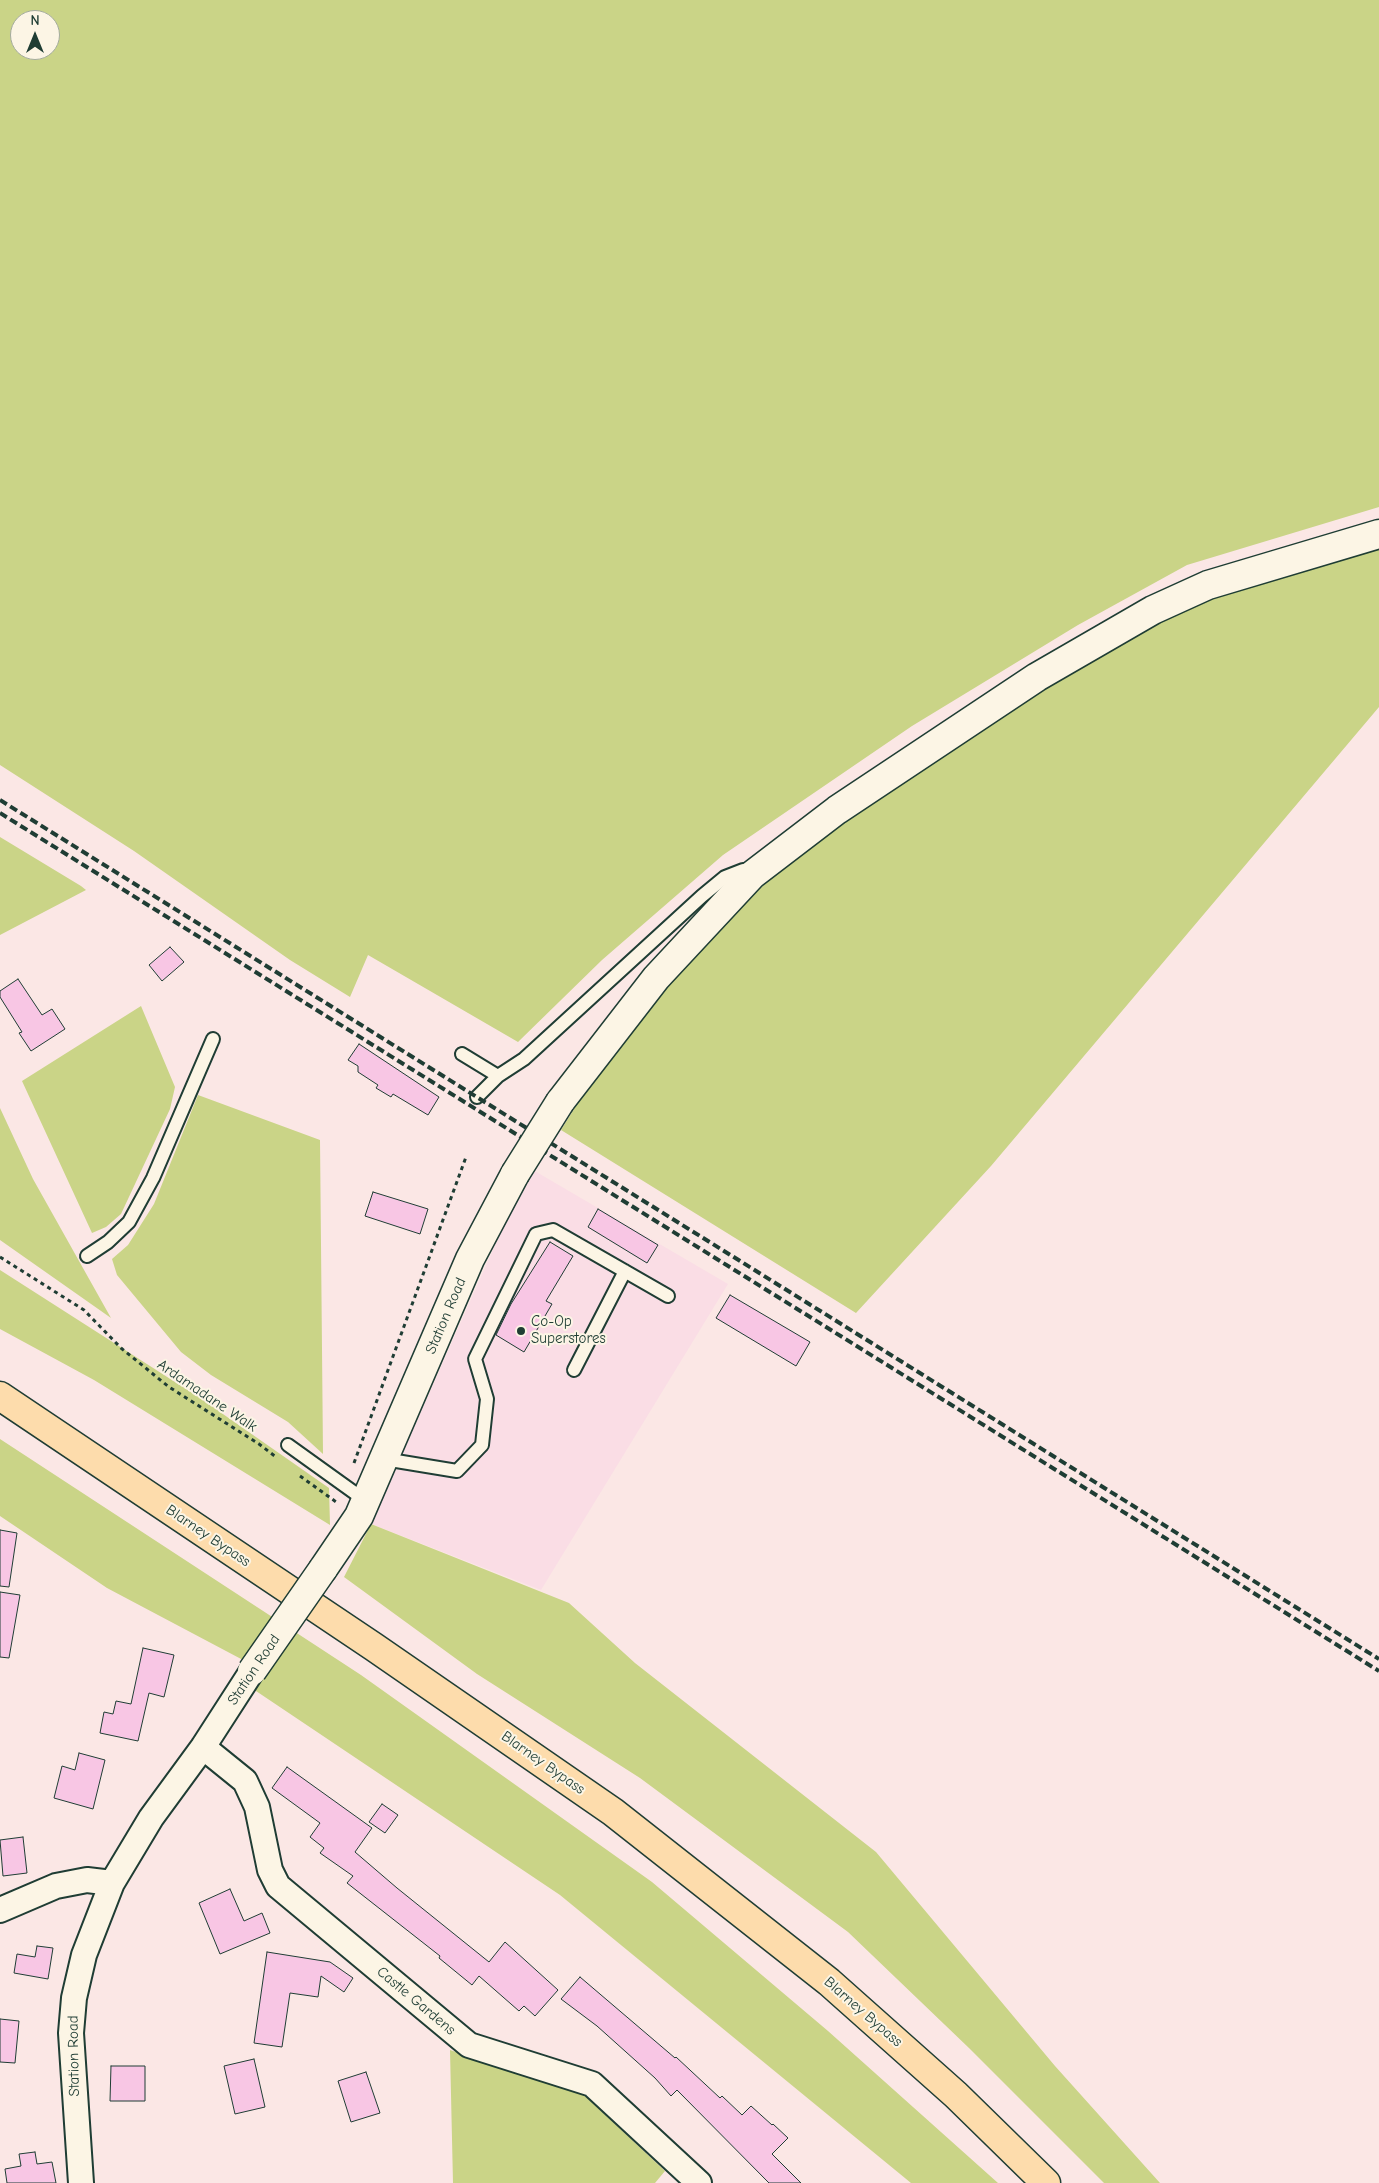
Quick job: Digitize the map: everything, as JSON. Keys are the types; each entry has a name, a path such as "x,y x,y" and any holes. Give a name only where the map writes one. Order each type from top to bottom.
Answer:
{"highway":[{"name":"Blarney Bypass","path":"0,1396 374,1647 613,1812 829,1982 956,2095 1046,2183"}],"street":[{"name":"Station Road","path":"81,2183 72,2048 74,1998 84,1955 112,1883 151,1818 203,1748 252,1672 359,1516 356,1494 384,1459 470,1259 515,1174 560,1102 656,978 752,876 837,810 1036,677 1153,610 1208,585 1379,534"},
{"name":"Castle Gardens","path":"203,1748 245,1781 257,1807 270,1870 278,1886 470,2045 592,2084 699,2183"},
{"path":"0,1910 56,1886 87,1880 112,1883"}],"lane":[{"path":"477,1097 498,1076 524,1059 650,942 717,884 743,870 752,876"},
{"path":"87,1256 108,1242 128,1222 153,1178 213,1039"},
{"path":"462,1054 498,1076"},
{"path":"384,1459 457,1471 482,1445 487,1399 475,1359 536,1234 553,1230 668,1296"},
{"path":"574,1370 625,1271"},
{"path":"288,1445 356,1494"}],"path":[{"path":"296,1472 339,1505 356,1494 466,1157"},
{"name":"Ardamadane Walk","path":"0,1257 84,1310 120,1348 169,1387 259,1444 281,1461"}],"shaded area":[{"path":"533,1170 728,1284 541,1590 371,1524 517,1196"}],"green space":[{"path":"0,0 1379,0 1379,507 1187,565 1078,625 912,726 723,855 602,960 518,1042 368,955 350,997 290,960 134,851 0,765"},
{"path":"1379,547 1379,707 991,1166 856,1313 561,1130 600,1067 675,974 731,915 812,841 1089,656 1204,596"},
{"path":"0,837 81,886 86,890 0,935"},
{"path":"141,1006 175,1087 170,1109 121,1214 106,1227 92,1233 22,1081"},
{"path":"198,1095 320,1140 323,1454 288,1422 211,1375 181,1352 117,1275 112,1259 128,1245 154,1204"},
{"path":"0,1108 33,1179 111,1318 0,1240"},
{"path":"0,1270 200,1398 329,1488 330,1525 94,1380 0,1329"},
{"path":"0,1439 361,1675 652,1882 828,2031 998,2183 911,2183 560,1895 253,1689 243,1660 107,1588 0,1516"},
{"path":"371,1524 569,1603 635,1663 876,1852 1055,2066 1160,2183 1104,2183 969,2048 848,1932 640,1778 477,1674 344,1577"},
{"path":"450,2050 584,2095 665,2171 655,2183 453,2183"}],"building":[{"path":"170,947 184,962 162,981 149,965"},
{"path":"18,979 42,1015 52,1009 65,1029 31,1051 19,1033 22,1032 0,997 0,991"},
{"path":"359,1044 439,1097 428,1115 393,1094 391,1097 376,1088 378,1085 358,1072 358,1066 348,1060"},
{"path":"373,1192 428,1209 420,1234 365,1216"},
{"path":"598,1209 658,1245 647,1263 588,1227"},
{"path":"550,1242 573,1256 546,1301 552,1304 524,1352 496,1335 511,1304"},
{"path":"730,1295 810,1342 796,1366 716,1318"},
{"path":"0,1530 17,1533 9,1587 0,1586"},
{"path":"0,1592 20,1595 9,1658 0,1657"},
{"path":"143,1648 174,1655 164,1697 149,1693 138,1741 100,1733 104,1712 113,1714 116,1701 131,1704"},
{"path":"79,1753 105,1760 93,1809 54,1798 62,1766 75,1770"},
{"path":"287,1767 372,1828 355,1852 397,1888 489,1962 505,1942 558,1990 535,2016 524,2006 519,2011 479,1976 472,1985 439,1958 440,1956 347,1883 353,1876 320,1853 324,1848 310,1837 320,1823 272,1788"},
{"path":"382,1804 398,1815 385,1833 369,1822"},
{"path":"23,1837 27,1873 3,1876 0,1840"},
{"path":"230,1889 244,1921 262,1913 270,1933 220,1954 199,1903"},
{"path":"37,1946 53,1948 48,1979 14,1973 17,1954 35,1957"},
{"path":"267,1952 330,1962 353,1978 344,1992 321,1976 318,1997 290,1993 282,2047 254,2043"},
{"path":"580,1977 742,2115 751,2106 773,2124 788,2138 772,2154 801,2183 769,2183 677,2090 671,2096 655,2078 597,2026 561,1999"},
{"path":"0,2019 19,2021 15,2063 0,2062"},
{"path":"254,2059 265,2107 235,2114 224,2066"},
{"path":"111,2066 145,2066 145,2101 110,2101"},
{"path":"366,2072 380,2113 351,2122 338,2081"},
{"path":"35,2152 37,2164 52,2162 56,2183 7,2183 5,2169 21,2166 19,2154"}],"railway":[{"path":"0,800 1379,1659"},
{"path":"0,813 1379,1671"}],"place":[{"name":"Co-Op Superstores","path":"521,1331"}]}
